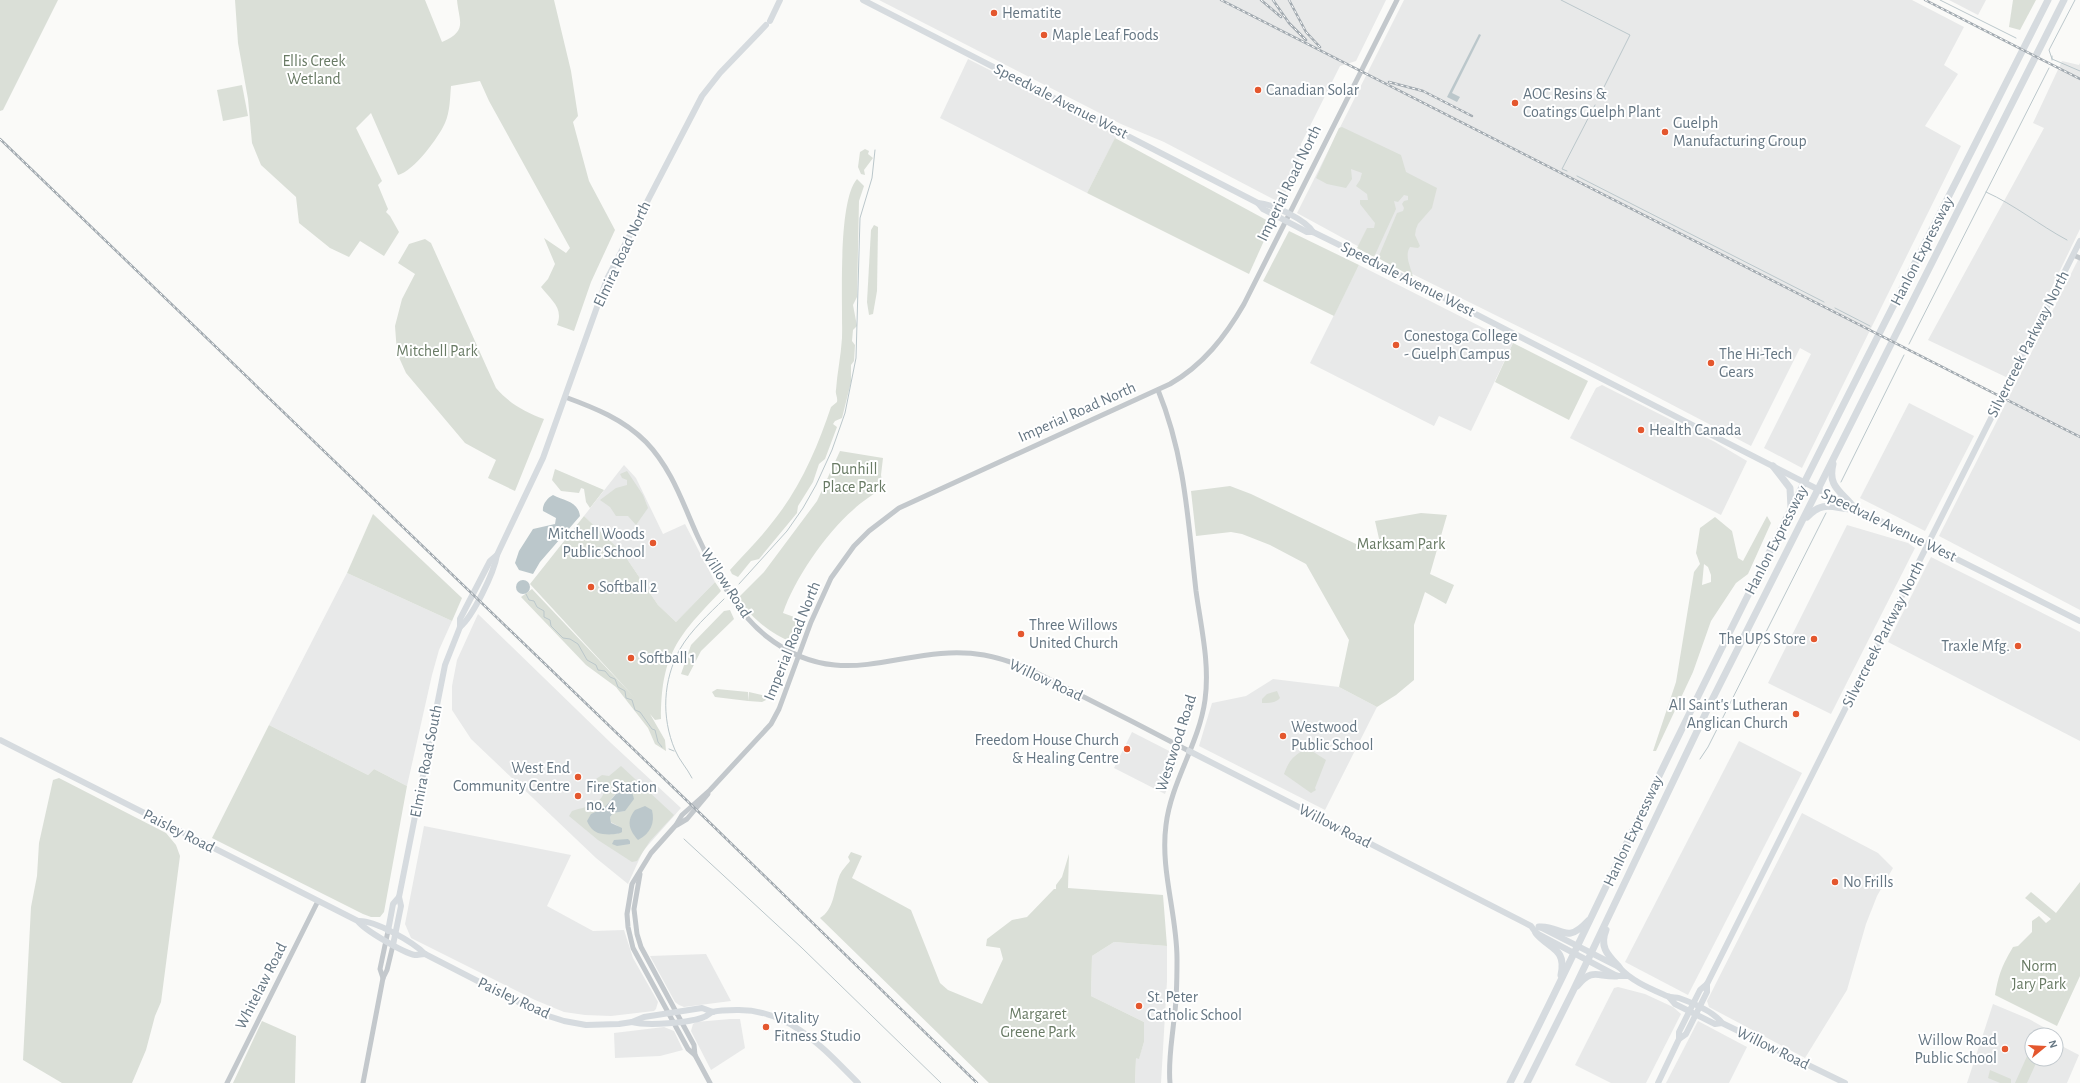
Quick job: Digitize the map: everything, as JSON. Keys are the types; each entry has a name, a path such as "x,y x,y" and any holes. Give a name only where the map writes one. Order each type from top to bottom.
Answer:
{"highway":[{"name":"Hanlon Expressway","path":"1510,1083 1592,917 1677,738 1790,510 2048,0"},
{"name":"Hanlon Expressway","path":"1526,1083 1574,991 1707,709 2064,0"},
{"path":"1835,457 1831,474 1834,486 1847,497 1855,509"},
{"path":"1773,466 1790,488 1790,510"},
{"path":"1801,523 1814,509 1823,505 1855,509"},
{"path":"1610,912 1610,920 1603,942 1604,950 1620,967"},
{"path":"1560,983 1563,969 1561,956 1538,930 1545,926 1555,931 1568,933 1574,932 1582,928 1592,917"},
{"path":"1574,991 1586,976 1593,973 1617,976"}],"main road":[{"name":"Elmira Road North","path":"460,627 466,622 474,608 495,563 496,555 537,471 607,278 690,116 711,83 768,23 780,0"},
{"name":"Speedvale Avenue West","path":"863,0 1258,203 1264,209 1307,232 1313,232 1805,482 1855,509 2080,621"},
{"name":"Speedvale Avenue West","path":"1258,203 1267,204 1309,225 1313,232"},
{"name":"Silvercreek Parkway North","path":"1680,1039 1679,1032 1689,1011 1700,990 1707,984 2079,245"},
{"name":"Elmira Road South","path":"393,944 401,906 399,897 445,665 460,627"},
{"name":"Paisley Road","path":"0,740 358,921 363,928 393,944 415,955 425,954"},
{"name":"Willow Road","path":"1189,751 1531,926 1589,957 1617,976 1627,976"},
{"name":"Elmira Road South","path":"388,931 394,904 399,897"},
{"name":"Paisley Road","path":"358,921 366,920 388,931 417,946 425,954 542,1014 586,1025 632,1022 644,1017 702,1008 713,1012 754,1011 784,1020 806,1034 858,1083"},
{"name":"Willow Road","path":"1589,957 1620,967 1627,976 1669,997 1675,1004 1696,1015 1715,1024 1722,1024 1845,1083"},
{"name":"Silvercreek Parkway North","path":"1658,1083 1680,1039 1686,1034 1696,1015 1707,992 1707,984"},
{"name":"Willow Road","path":"1669,997 1678,997 1693,1004 1718,1017 1722,1024"},
{"name":"Paisley Road","path":"632,1022 643,1025 673,1022 704,1017 713,1012"}],"street":[{"name":"Imperial Road North","path":"695,1055 688,1049 638,959 628,927 629,898 632,884 651,853 676,825 682,815 710,790 771,724 779,709 814,615 831,578 854,546 885,518 920,497 1158,390 1185,375 1208,355 1221,340 1244,304 1397,0"},
{"path":"2073,255 2080,258"},
{"name":"Westwood Road","path":"1158,390 1170,420 1182,466 1206,670 1203,709 1171,799 1165,834 1165,861 1173,915 1177,957 1175,1018 1169,1066 1170,1083"},
{"name":"Willow Road","path":"565,397 609,415 650,446 674,483 701,545 738,606 752,623 766,636 779,645 800,655 824,663 856,666 955,653 984,655 1027,668 1189,751"},
{"path":"640,873 634,900 636,934 641,947 677,1011 694,1045 695,1055 710,1083"},
{"name":"Whitelaw Road","path":"227,1083 318,901"},
{"name":"Elmira Road South","path":"383,978 380,969 388,931"},
{"name":"Elmira Road South","path":"363,1083 383,978 387,970 393,944"}],"shaded area":[{"path":"879,0 1386,0 1356,61 1340,66 1301,144 1298,169 1282,199 1275,200 1164,142 1121,124"},
{"path":"1404,0 1912,0 1964,27 1944,65 1958,74 1925,126 1961,146 1802,468 1764,448 1811,354 1800,348 1751,446 1594,364 1374,255 1297,213"},
{"path":"1949,0 1986,0 1978,15"},
{"path":"1479,34 1481,35 1452,93 1460,97 1457,102 1447,97"},
{"path":"968,59 1117,135 1087,193 940,118"},
{"path":"2062,61 2079,65 2080,63 2080,229 2008,378 1928,340 2044,128 2033,123"},
{"path":"2080,256 2080,610 1939,536"},
{"name":"Conestoga College - Guelph Campus","path":"1359,265 1513,343 1471,431 1439,416 1434,426 1310,363"},
{"path":"1602,385 1715,442 1747,461 1721,515 1570,438 1596,388"},
{"path":"1909,403 1974,436 1925,531 1860,498"},
{"name":"Mitchell Woods Public School","path":"624,465 636,478 663,534 685,524 715,582 676,622 658,605 623,553 584,516"},
{"path":"553,495 573,504 579,511 580,516 540,562 533,574 519,570 515,563 519,551 533,529 555,524 556,518 543,511 545,502"},
{"path":"1847,525 1908,543 1915,548 1831,714 1768,683"},
{"path":"1931,557 2080,632 2080,741 1888,642"},
{"path":"347,573 452,621 439,650 432,675 407,786 374,769 368,775 269,725"},
{"path":"523,580 528,582 530,587 528,592 523,594 518,592 516,587 518,582"},
{"path":"478,614 611,743 681,808 643,851 628,884 596,858 471,739 452,710 452,686 457,660"},
{"name":"Westwood Public School","path":"1273,679 1339,687 1377,707 1325,810 1199,746 1212,703 1246,696"},
{"path":"1132,732 1179,756 1165,794 1114,768"},
{"path":"1739,741 1802,773 1688,995 1625,962"},
{"path":"619,780 629,787 634,799 625,811 613,813 610,817 611,823 622,828 622,832 618,834 598,833 591,828 587,821 591,814 604,808 616,794 614,781"},
{"path":"645,806 652,810 653,819 649,831 638,840 632,833 630,818 635,810"},
{"path":"1802,813 1878,853 1893,868 1877,896 1866,924 1847,990 1805,1058 1709,1007 1707,1001"},
{"path":"424,826 571,855 547,906 593,931 624,930 633,958 658,1002 656,1009 654,1011 611,1016 585,1015 564,1012 535,1000 411,938 405,924"},
{"path":"628,839 630,844 617,846 612,844 614,840"},
{"name":"St. Peter Catholic School","path":"1114,942 1167,946 1167,981 1161,1083 1135,1083 1136,1058 1139,1058 1144,1042 1144,1022 1091,996 1092,956"},
{"path":"706,954 731,1001 684,1007 679,1005 675,1002 650,956"},
{"path":"1618,987 1645,994 1673,1007 1681,1014 1646,1083 1611,1083 1575,1065 1614,988"},
{"name":"Willow Road Public School","path":"1993,1004 2029,1019 2043,1027 2024,1027 2024,1067 2064,1067 2064,1047 2079,1055 2067,1083 1967,1083"},
{"path":"740,1019 745,1048 711,1070 691,1031 693,1024 696,1022"},
{"path":"1698,1021 1747,1047 1729,1083 1666,1083"},
{"path":"664,1027 674,1031 683,1050 660,1056 615,1058 614,1033"}],"green space":[{"path":"0,0 58,0 3,110 0,111"},
{"name":"Ellis Creek Wetland","path":"235,0 425,0 442,42 456,34 459,30 460,20 457,0 554,0 571,71 578,116 573,122 589,181 615,230 591,282 574,331 557,325 559,319 558,309 541,287 548,279 555,264 544,238 566,253 570,248 489,101 480,81 451,86 450,105 442,129 418,161 411,168 398,175 371,113 356,128 382,181 378,185 388,209 386,212 399,232 384,256 360,241 349,257 330,248 299,223 296,197 261,165 252,143 248,99 238,43"},
{"path":"2013,0 2036,0 2020,30 2009,27"},
{"path":"242,85 248,116 223,121 217,90"},
{"path":"1342,127 1401,155 1406,172 1437,188 1432,208 1418,224 1416,229 1415,235 1420,246 1418,248 1410,247 1408,250 1408,262 1413,277 1378,258 1397,213 1403,211 1404,208 1402,204 1404,201 1408,200 1408,196 1404,195 1398,202 1394,201 1396,209 1374,257 1357,248 1367,228 1374,228 1375,223 1360,204 1360,200 1368,200 1367,194 1356,186 1362,173 1351,169 1352,179 1346,188 1327,184 1316,178 1339,128"},
{"path":"1115,138 1272,223 1249,274 1087,193"},
{"path":"865,149 869,151 868,154 873,158 864,170 865,175 861,174 858,167 860,152"},
{"path":"857,179 864,186 859,201 857,297 853,305 857,326 853,330 852,341 855,345 854,361 851,365 851,382 842,418 835,421 833,424 837,427 825,459 819,464 813,482 798,506 797,513 759,559 751,561 738,577 732,574 730,570 766,530 781,511 799,483 820,438 831,407 837,402 837,377 842,338 842,255 844,231 846,209 851,191"},
{"path":"874,225 878,227 877,291 873,314 869,315 867,302 871,230"},
{"path":"1289,231 1359,265 1334,316 1263,281"},
{"name":"Mitchell Park","path":"425,239 431,243 496,388 518,407 544,419 515,491 488,478 496,460 465,443 406,373 397,353 395,326 402,299 415,274 398,263 409,244"},
{"path":"1513,343 1588,381 1569,420 1495,382"},
{"name":"Dunhill Place Park","path":"840,451 883,458 881,475 883,487 856,507 832,531 812,558 795,586 783,613 805,621 795,644 763,626 756,620 738,598 764,572 817,501"},
{"path":"555,469 604,490 590,508 586,502 584,489 581,488 579,493 561,491 552,480"},
{"path":"627,471 643,495 648,508 636,525 628,516 616,516 610,507 600,500 616,488 627,485 627,480 622,478 620,474"},
{"name":"Marksam Park","path":"1230,486 1251,494 1356,544 1380,543 1375,521 1421,513 1447,515 1430,574 1454,585 1446,604 1425,592 1414,625 1414,680 1396,695 1377,707 1339,687 1349,640 1306,564 1270,545 1242,534 1231,532 1196,536 1191,491"},
{"path":"373,514 462,598 452,621 347,573"},
{"path":"584,516 623,553 658,605 676,622 715,582 721,591 693,621 675,648 664,678 661,719 655,720 650,714 665,740 666,751 655,744 648,728 616,687 586,665 521,597 532,589 635,698 530,584"},
{"path":"1767,516 1771,523 1748,574 1736,583 1711,621 1693,672 1656,751 1653,751 1676,682 1694,572 1700,564 1696,553 1700,528 1715,517 1732,531 1738,558 1743,561","holes":["1704,564 1708,567 1711,575 1711,582 1702,585"]},
{"path":"730,610 734,619 701,651 688,676 681,674 691,645 724,611"},
{"path":"717,689 748,692 748,701 715,697 712,692"},
{"path":"1277,691 1280,698 1278,700 1262,703 1262,699 1267,694"},
{"path":"749,692 766,696 766,700 762,702 748,701"},
{"path":"269,725 368,775 374,769 407,786 384,912 380,917 371,917 363,914 212,838"},
{"path":"1302,751 1312,751 1326,760 1315,788 1316,790 1311,793 1284,774 1291,761"},
{"path":"621,766 674,815 650,841 637,861 632,862 598,840 569,816 572,811 592,805 603,796 604,791 596,779 602,775 609,776","holes":["615,781 625,811 613,813 610,817 611,822 618,826 618,834 613,834 595,811 604,808 616,793"]},
{"path":"59,778 166,833 176,845 180,856 161,1002 155,1016 146,1050 132,1083 62,1083 23,1060 31,907 37,876 39,843 53,780"},
{"name":"Margaret Greene Park","path":"851,852 862,856 852,878 911,910 940,983 948,990 982,1004 1003,959 1000,948 986,946 987,939 1012,920 1027,917 1054,889 1056,889 1056,885 1062,877 1069,854 1068,888 1163,895 1167,946 1114,942 1092,956 1091,996 1144,1022 1144,1042 1139,1059 1136,1058 1135,1083 989,1083 820,918 825,914 831,905 839,877 850,861 848,857"},
{"name":"Norm Jary Park","path":"2080,882 2080,976 2057,1026 1995,995 2001,970 2006,959 2013,947 2018,946 2032,932 2032,921 2039,916 2046,923 2051,919 2025,898 2031,892 2056,913"},
{"path":"262,1021 296,1036 295,1083 233,1083"},
{"path":"2024,1063 2024,1067 2034,1067 2027,1083 2015,1083"},
{"path":"1990,1070 2011,1079 2011,1083 2000,1083 1988,1078"}],"waterway":[{"path":"1561,0 1630,35 1598,99"},
{"path":"1940,0 2016,38"},
{"path":"2075,0 2049,50 2052,59 2080,71"},
{"path":"1909,344 2049,68"},
{"path":"1567,171 1562,169 1595,105"},
{"path":"739,584 787,531 803,508 816,485 832,450 845,413 856,358 860,218 872,178 875,150"},
{"path":"1577,176 1824,302"},
{"path":"1986,192 1997,197 2067,240"},
{"path":"1835,308 1870,326"},
{"path":"1841,482 1904,355"},
{"path":"1700,759 1708,747 1826,513"},
{"path":"526,594 529,600 534,601 537,607 544,611 544,617 550,620 551,626 563,638 570,639 578,644 587,660 596,665 598,670 605,671 610,677 615,679 618,687 625,691 626,698 632,700 635,710 640,712 652,729 655,730 658,742 662,747"},
{"path":"692,778 677,754 670,737 666,712 667,686 674,661 684,642 700,622 724,599"},
{"path":"669,749 674,751"},
{"path":"684,839 802,948 941,1083"}],"railway":[{"path":"1221,0 2080,437"},
{"path":"1261,0 1281,17"},
{"path":"1273,0 1289,23 1306,40"},
{"path":"1289,0 1306,32 1320,47"},
{"path":"1925,0 2080,79"},
{"path":"1389,82 1423,91 1472,116"},
{"path":"0,139 706,819 977,1083"}],"place":[{"name":"Hematite","path":"994,13"},
{"name":"Maple Leaf Foods","path":"1044,35"},
{"name":"Canadian Solar","path":"1258,90"},
{"name":"AOC Resins & Coatings Guelph Plant","path":"1515,103"},
{"name":"Guelph Manufacturing Group","path":"1665,132"},
{"name":"Conestoga College - Guelph Campus","path":"1396,345"},
{"name":"The Hi-Tech Gears","path":"1711,363"},
{"name":"Health Canada","path":"1641,430"},
{"name":"Mitchell Woods Public School","path":"653,543"},
{"name":"Softball 2","path":"591,587"},
{"name":"Three Willows United Church","path":"1021,634"},
{"name":"The UPS Store","path":"1814,639"},
{"name":"Traxle Mfg.","path":"2018,646"},
{"name":"Softball 1","path":"631,658"},
{"name":"All Saint's Lutheran Anglican Church","path":"1796,714"},
{"name":"Westwood Public School","path":"1283,736"},
{"name":"Freedom House Church & Healing Centre","path":"1127,749"},
{"name":"West End Community Centre","path":"578,777"},
{"name":"Fire Station no. 4","path":"578,796"},
{"name":"No Frills","path":"1835,882"},
{"name":"St. Peter Catholic School","path":"1139,1006"},
{"name":"Vitality Fitness Studio","path":"766,1027"},
{"name":"Willow Road Public School","path":"2005,1049"}]}
